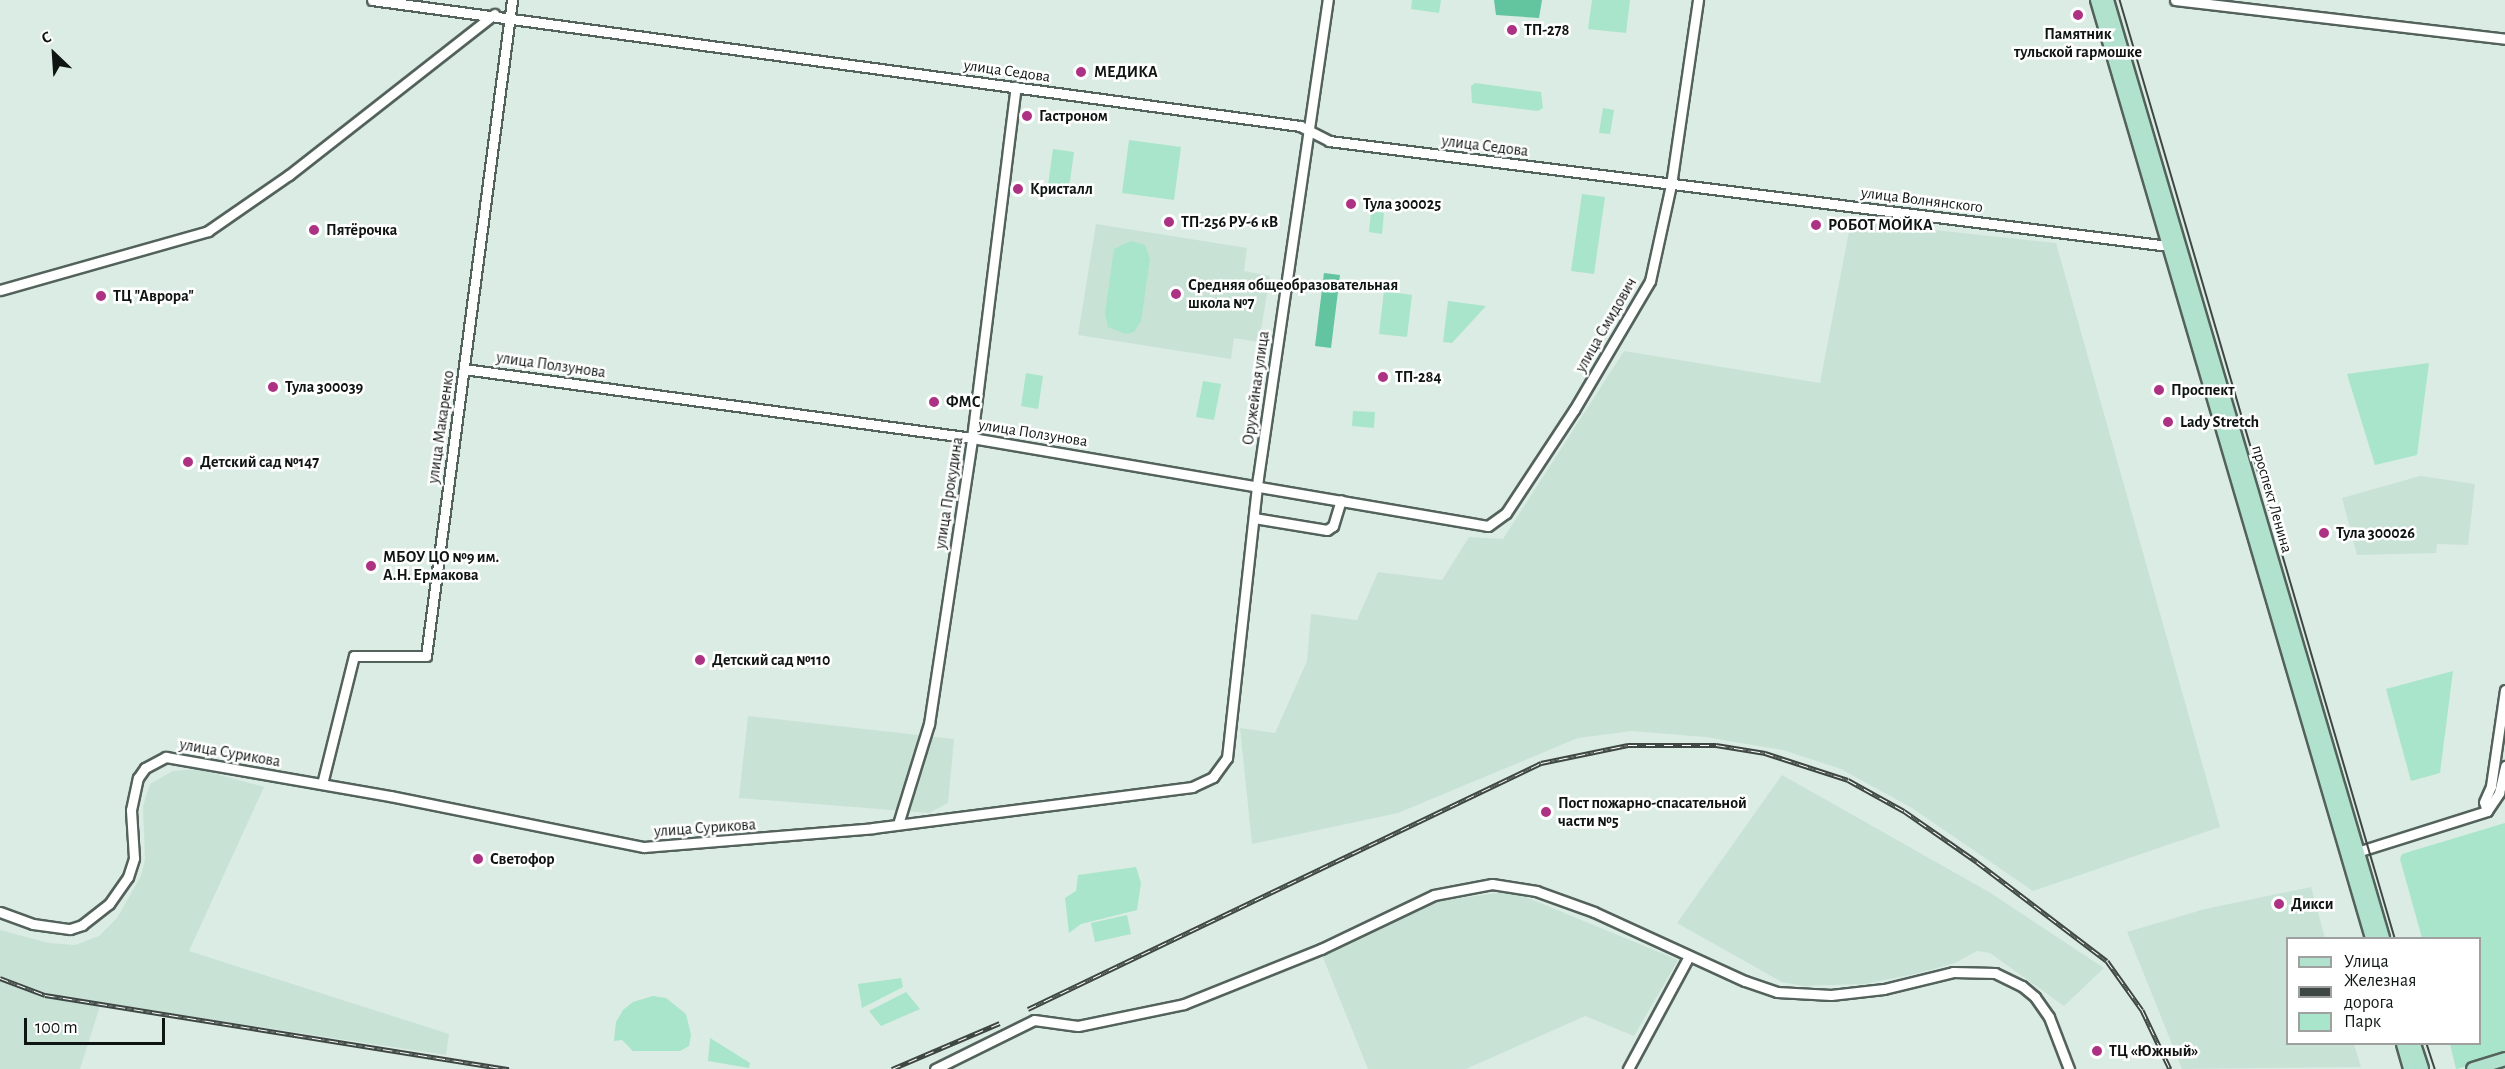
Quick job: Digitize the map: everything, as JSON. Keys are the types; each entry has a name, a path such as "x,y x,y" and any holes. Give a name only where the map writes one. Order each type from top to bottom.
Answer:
{"main road":[{"name":"проспект Ленина","path":"2097,0 2352,854 2382,937"},
{"name":"проспект Ленина","path":"2107,0 2352,854 2372,937"},
{"path":"2403,1045 2410,1069"},
{"path":"2414,1045 2422,1069"},
{"path":"2473,1069 2505,1059"}],"street":[{"name":"улица Седова","path":"372,0 494,14 1300,126 1329,141 1671,185"},
{"name":"улица Макаренко","path":"322,784 354,656 426,656 512,0"},
{"name":"Оружейная улица","path":"1213,777 1227,758 1257,485 1328,0"},
{"name":"улица Смидович","path":"1488,526 1506,513 1574,410 1650,281 1671,185 1698,0"},
{"path":"2175,0 2505,39"},
{"path":"0,290 208,231 289,176 494,14"},
{"name":"улица Прокудина","path":"898,824 929,724 972,438 1016,87"},
{"name":"улица Волнянского","path":"1671,185 2169,246"},
{"name":"улица Ползунова","path":"464,369 972,438 1488,526"},
{"path":"1254,518 1327,531 1333,526 1341,500"},
{"path":"2496,787 2505,690"},
{"name":"улица Сурикова","path":"0,912 33,924 70,929 82,925 109,904 128,877 134,858 131,810 138,778 145,768 166,758 322,784 644,847 898,824 1192,787 1213,777"},
{"path":"2352,854 2487,811 2505,766"},
{"path":"935,1069 1034,1020 1078,1026 1184,1004 1321,949 1434,895 1492,884 1556,898 1745,981 1778,992 1809,996 1884,989 1953,972 1995,973 2022,986 2035,997 2049,1017 2069,1069"},
{"path":"1628,1069 1689,956"}],"shaded area":[{"path":"1851,221 2056,243 2220,827 2033,891 1912,808 1841,769 1783,750 1705,737 1632,731 1578,738 1398,813 1252,844 1240,728 1275,733 1307,661 1311,614 1357,620 1378,572 1442,580 1469,537 1503,539 1624,351 1820,383"},
{"name":"Средняя общеобразовательная школа №7","path":"1096,224 1247,248 1244,271 1270,276 1259,342 1234,338 1231,359 1078,335"},
{"path":"2420,476 2475,484 2468,545 2437,544 2436,553 2357,555 2342,498"},
{"path":"748,716 954,739 948,803 929,813 739,798"},
{"path":"197,769 264,787 189,951 449,1034 446,1055 101,1003 80,1069 0,1069 0,930 49,943 75,945 99,936 117,918 141,876 145,859 143,806 150,784 173,771"},
{"path":"1782,775 1989,892 2104,968 2064,1006 1990,953 1977,951 1955,963 1915,974 1864,984 1803,986 1782,982 1677,923"},
{"path":"2311,887 2325,937 2286,937 2286,1045 2354,1045 2361,1067 2182,1069 2127,932 2205,909"},
{"path":"1511,891 1678,960 1634,1036 1585,1016 1466,1069 1368,1069 1322,955 1440,901"}],"green space":[{"path":"1412,0 1441,0 1439,13 1411,9"},
{"path":"1494,0 1542,0 1539,18 1496,15"},
{"path":"1592,0 1630,0 1626,33 1588,29"},
{"path":"1475,83 1541,92 1543,108 1538,111 1472,103 1471,86"},
{"path":"1603,108 1614,110 1610,134 1599,133"},
{"path":"1129,140 1181,147 1174,200 1122,193"},
{"path":"1053,149 1074,152 1068,195 1047,192"},
{"path":"1582,194 1605,197 1594,274 1571,271"},
{"path":"1371,211 1384,213 1382,234 1369,232"},
{"path":"1131,241 1145,245 1150,259 1141,321 1134,332 1126,334 1108,327 1105,314 1114,249"},
{"path":"1324,273 1340,275 1331,348 1315,346"},
{"path":"1384,291 1412,295 1407,337 1379,334"},
{"path":"1448,301 1486,306 1452,343 1443,342"},
{"path":"2429,363 2417,455 2375,465 2347,374"},
{"path":"1026,373 1043,376 1038,409 1021,406"},
{"path":"1203,381 1221,384 1214,420 1196,417"},
{"path":"1353,411 1375,412 1374,428 1352,426"},
{"path":"2453,671 2440,773 2411,781 2386,689"},
{"path":"2505,823 2505,1057 2456,1069 2450,1045 2481,1045 2481,937 2422,937 2400,859 2402,854"},
{"path":"1136,867 1141,883 1137,910 1081,924 1069,933 1065,898 1076,891 1078,875"},
{"path":"1127,915 1131,934 1095,942 1091,923"},
{"path":"901,978 903,987 862,1008 858,984"},
{"path":"906,992 920,1009 881,1026 869,1011"},
{"path":"653,996 666,998 686,1014 691,1035 689,1046 680,1051 633,1051 622,1040 614,1041 616,1022 623,1010 633,1002"},
{"path":"710,1038 750,1063 749,1068 708,1061"}],"tram line":[{"path":"2120,0 2395,937"},
{"path":"2427,1045 2435,1069"}],"railway":[{"path":"1028,1009 1541,763 1628,745 1716,745 1765,753 1848,780 1904,811 1977,862 2107,961 2142,1010 2170,1069"},
{"path":"0,978 45,995 509,1069"},
{"path":"892,1069 1000,1023"}],"place":[{"name":"Памятник тульской гармошке","path":"2078,15"},
{"name":"ТП-278","path":"1512,30"},
{"name":"МЕДИКА","path":"1081,72"},
{"name":"Гастроном","path":"1027,116"},
{"name":"Кристалл","path":"1018,189"},
{"name":"Тула 300025","path":"1351,204"},
{"name":"ТП-256 РУ-6 кВ","path":"1169,222"},
{"name":"РОБОТ МОЙКА","path":"1816,225"},
{"name":"Пятёрочка","path":"314,230"},
{"name":"Средняя общеобразовательная школа №7","path":"1176,294"},
{"name":"ТЦ \"Аврора\"","path":"101,296"},
{"name":"ТП-284","path":"1383,377"},
{"name":"Тула 300039","path":"273,387"},
{"name":"Проспект","path":"2159,390"},
{"name":"ФМС","path":"934,402"},
{"name":"Lady Stretch","path":"2168,422"},
{"name":"Детский сад №147","path":"188,462"},
{"name":"Тула 300026","path":"2324,533"},
{"name":"МБОУ ЦО №9 им. А.Н. Ермакова","path":"371,566"},
{"name":"Детский сад №110","path":"700,660"},
{"name":"Пост пожарно-спасательной части №5","path":"1546,812"},
{"name":"Светофор","path":"478,859"},
{"name":"Дикси","path":"2279,904"},
{"name":"ТЦ «Южный»","path":"2097,1051"}]}
